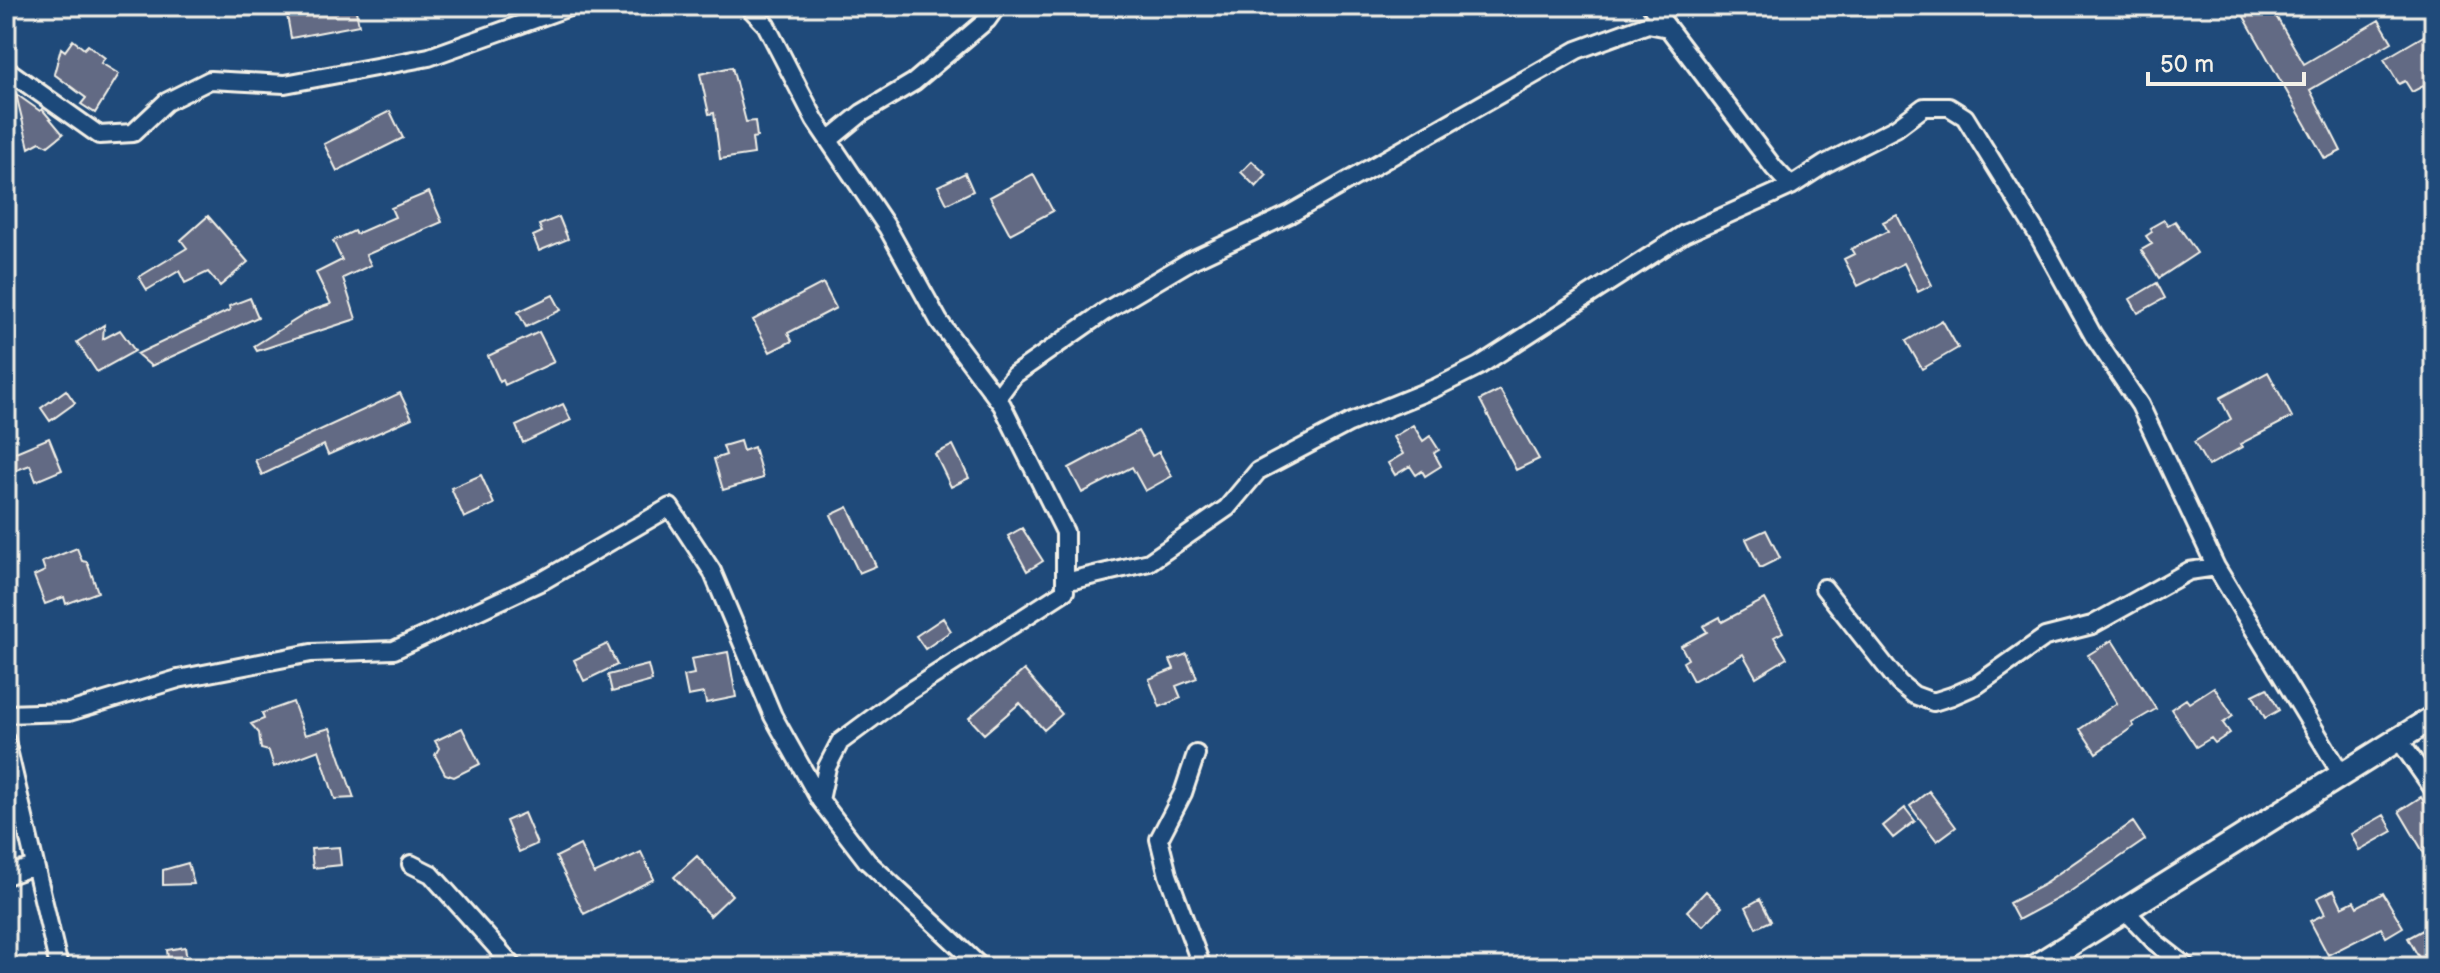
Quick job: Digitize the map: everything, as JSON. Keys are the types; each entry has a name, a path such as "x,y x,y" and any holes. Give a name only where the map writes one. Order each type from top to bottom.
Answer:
{"street":[{"path":"6,69 99,135 133,133 166,102 210,80 285,84 429,57 572,6"},
{"path":"748,6 766,25 815,120 887,227 939,321 997,398 1065,532 1065,591 902,696 840,742 827,767 820,800"},
{"path":"829,140 862,113 914,82 987,20 997,6"},
{"path":"1651,6 1791,186"},
{"path":"997,398 1014,375 1104,312 1190,261 1290,214 1577,50 1648,24 1668,28"},
{"path":"1065,582 1149,562 1227,508 1258,471 1349,423 1435,388 1479,366 1684,234 1791,186 1825,164 1896,128 1924,107 1949,107 1965,117 2038,235 2093,335 2140,405 2216,567 2342,775"},
{"path":"6,714 69,712 178,679 311,653 394,650 544,580 670,507 712,571 773,716 820,800 867,861 981,967"},
{"path":"1824,588 1899,683 1914,695 1933,702 1977,685 2045,637 2092,625 2189,571 2216,567"},
{"path":"2034,967 2434,717"},
{"path":"2399,740 2434,790"},
{"path":"6,741 59,967"},
{"path":"1196,754 1183,793 1159,839 1168,875 1202,967"},
{"path":"411,864 431,874 514,967"},
{"path":"6,876 34,866"},
{"path":"2125,910 2155,942 2187,967"}],"building":[{"path":"304,6 355,6 359,25 291,38 287,15 305,12"},
{"path":"2238,6 2270,6 2304,64 2379,20 2392,42 2310,90 2341,151 2325,159"},
{"path":"2427,34 2434,46 2434,103 2423,86 2412,92 2405,81 2399,84 2384,59"},
{"path":"73,40 84,49 88,45 105,58 101,63 119,74 95,113 81,104 86,98 54,74 61,48 65,51"},
{"path":"732,67 746,122 755,121 757,137 752,138 754,154 720,159 714,113 709,114 700,74"},
{"path":"16,94 40,111 42,109 63,134 48,146 40,142 29,148"},
{"path":"390,111 403,138 337,171 324,144"},
{"path":"1252,161 1267,175 1256,187 1241,172"},
{"path":"965,173 973,191 947,204 938,186"},
{"path":"1033,174 1053,211 1010,234 990,197"},
{"path":"429,192 442,222 366,255 371,265 343,278 356,319 257,351 254,346 310,311 331,304 316,273 342,260 333,241 395,217 391,208"},
{"path":"1897,215 1932,285 1918,292 1904,263 1858,286 1844,259 1854,254 1851,249 1888,231 1883,222"},
{"path":"208,216 248,262 220,286 208,272 185,283 179,271 147,290 139,277 187,248 181,240"},
{"path":"559,217 568,239 539,251 533,236 542,232 539,225"},
{"path":"2164,220 2168,225 2175,221 2197,253 2159,278 2141,250 2152,244 2146,236 2152,232 2150,228"},
{"path":"823,283 836,308 788,333 792,341 770,352 753,320"},
{"path":"2157,283 2165,298 2138,313 2130,299"},
{"path":"553,295 561,310 526,327 518,312"},
{"path":"250,298 258,317 151,366 137,354 230,310 229,306"},
{"path":"1942,320 1958,348 1922,369 1906,341"},
{"path":"104,325 103,339 120,330 135,351 97,372 77,342"},
{"path":"539,332 554,362 505,385 503,380 500,382 488,356"},
{"path":"2268,372 2292,417 2240,444 2242,447 2208,466 2194,442 2231,419 2220,398"},
{"path":"66,390 75,403 50,421 41,408"},
{"path":"1500,390 1539,459 1516,470 1480,400"},
{"path":"400,393 412,418 328,455 324,445 262,475 255,460"},
{"path":"563,404 571,420 523,443 516,426"},
{"path":"1413,425 1423,441 1430,436 1439,450 1434,453 1441,466 1425,476 1422,471 1416,475 1410,466 1395,475 1388,463 1403,454 1393,437"},
{"path":"1138,431 1152,456 1159,452 1172,476 1145,491 1132,467 1082,493 1069,468"},
{"path":"49,438 62,470 36,481 30,465 6,474 6,456"},
{"path":"740,441 743,451 754,447 763,478 723,490 714,459 726,455 723,446"},
{"path":"953,445 969,478 951,487 935,454"},
{"path":"481,475 494,504 464,518 451,488"},
{"path":"848,507 876,566 859,573 831,515"},
{"path":"1022,528 1043,561 1027,571 1008,536"},
{"path":"1766,530 1780,558 1760,568 1746,539"},
{"path":"77,548 82,561 87,562 98,592 66,604 64,597 45,604 34,576 45,571 42,562"},
{"path":"1765,599 1783,632 1774,637 1787,658 1756,677 1743,654 1693,681 1683,662 1688,659 1681,646 1707,632 1703,626 1720,617 1722,622"},
{"path":"943,618 951,631 925,649 916,636"},
{"path":"2112,640 2156,709 2132,723 2134,726 2096,753 2080,729 2117,703 2088,655"},
{"path":"607,644 617,665 584,681 574,660"},
{"path":"728,652 736,697 706,703 704,693 688,696 684,676 694,674 691,659"},
{"path":"1187,654 1197,678 1176,686 1181,698 1160,707 1149,679 1174,669 1170,660"},
{"path":"648,665 652,681 612,692 608,675"},
{"path":"1024,670 1062,714 1044,730 1020,703 984,734 969,718"},
{"path":"2214,687 2233,716 2223,723 2230,733 2215,743 2211,738 2196,747 2171,709 2186,699 2189,703"},
{"path":"2267,688 2279,710 2265,718 2253,695"},
{"path":"293,702 305,735 330,728 354,798 335,799 319,750 274,767 269,751 261,749 259,733 251,724 264,719 262,713"},
{"path":"462,728 480,764 454,777 445,774 435,755 439,748 435,741"},
{"path":"1929,791 1956,827 1937,841 1910,806"},
{"path":"2421,797 2434,818 2434,870 2399,811"},
{"path":"1905,808 1915,821 1893,838 1883,826"},
{"path":"524,813 537,844 519,852 506,821"},
{"path":"2384,815 2393,831 2359,850 2351,834"},
{"path":"2133,822 2145,840 2068,893 2018,920 2009,903 2047,883"},
{"path":"580,845 594,874 641,852 654,879 584,914 556,857"},
{"path":"339,847 341,865 313,868 311,849"},
{"path":"697,856 732,895 710,916 674,877"},
{"path":"188,863 194,884 163,885 163,870"},
{"path":"2334,890 2342,907 2354,901 2357,907 2383,893 2403,927 2386,937 2381,928 2328,955 2310,921 2325,914 2317,898"},
{"path":"1706,891 1722,907 1703,926 1687,911"},
{"path":"1760,899 1771,921 1756,928 1746,907"},
{"path":"2434,924 2434,956 2422,963 2408,938"},
{"path":"185,947 188,967 169,967 167,950"}]}
